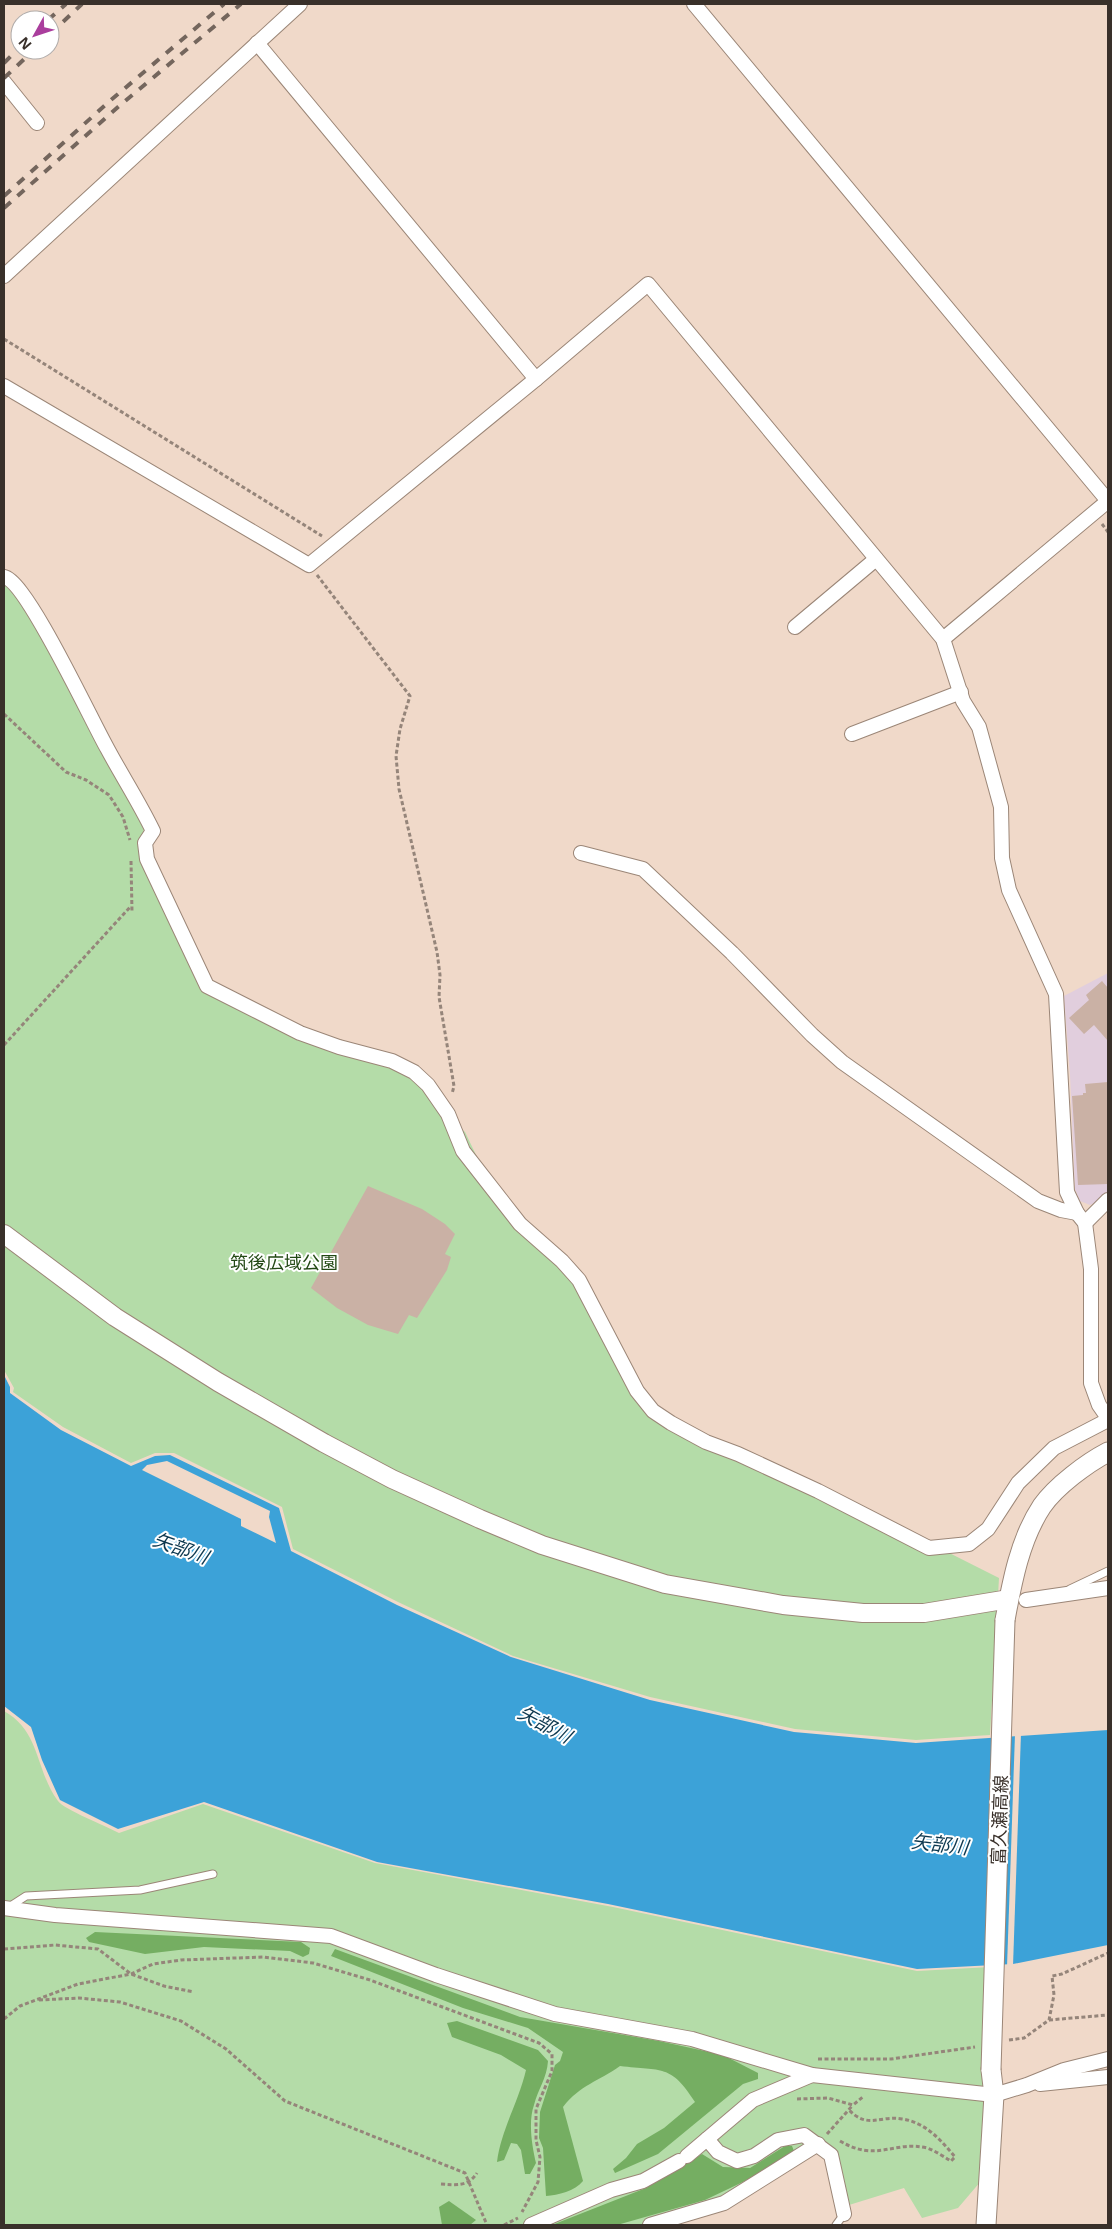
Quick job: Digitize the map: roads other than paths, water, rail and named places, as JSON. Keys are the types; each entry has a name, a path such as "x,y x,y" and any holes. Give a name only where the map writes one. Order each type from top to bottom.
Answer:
{"main road":[{"name":"富久瀬高線","path":"986,2225 994,2095 991,2070 1005,1620 1017,1600 1014,1575 1029,1534 1042,1506 1067,1481 1098,1457 1108,1452"}],"street":[{"path":"4,276 300,4"},
{"path":"694,4 1108,501 943,640"},
{"path":"257,43 536,379"},
{"path":"4,82 37,123"},
{"path":"4,386 309,565 536,379 648,284 943,640 963,701 979,727 1001,807 1002,858 1009,890 1056,994 1067,1192 1081,1218 1092,1269 1091,1383 1099,1404 1108,1419 1054,1448 1018,1483 988,1529 969,1544 929,1548 818,1491 738,1454 706,1442 653,1411 637,1391 623,1367 579,1280 562,1261 542,1245 514,1217 462,1151 448,1114 428,1085 414,1072 392,1061 338,1047 300,1033 207,986 147,859 145,844 153,831 139,802 106,748 50,640 23,595 8,578 4,577"},
{"path":"795,627 876,559"},
{"path":"852,734 961,692"},
{"path":"581,853 643,870 732,953 842,1062 1038,1201 1081,1218"},
{"path":"1081,1218 1108,1200"},
{"path":"4,1234 115,1317 218,1382 324,1443 392,1479 480,1519 542,1544 665,1584 783,1605 863,1613 924,1613 1108,1588"},
{"path":"6,1908 55,1915 331,1936 436,1975 556,2014 692,2039 812,2076 994,2095 1027,2085 1064,2070 1108,2059"},
{"path":"530,2219 611,2190 643,2181 683,2159 753,2100 812,2076"},
{"path":"1027,2085 1108,2076"},
{"path":"707,2139 718,2152 737,2161 754,2156 778,2140 804,2135 822,2139 831,2155 842,2220"},
{"path":"650,2225 724,2203 822,2139"}],"lane":[{"path":"1053,1596 1108,1571"},
{"path":"6,1908 26,1896 140,1890 214,1874"}],"water":[{"name":"矢部川","path":"4,1375 10,1387 10,1393 61,1430 131,1466 155,1456 170,1455 279,1508 291,1551 397,1605 511,1657 650,1700 794,1732 916,1743 1108,1730 1108,1945 1013,1964 917,1969 608,1904 377,1862 204,1802 118,1829 60,1800 42,1760 31,1727 4,1706","holes":["167,1461 270,1511 269,1517 276,1543 241,1526 241,1519 142,1470 147,1465"]}],"railway":[{"path":"59,10 66,4"},
{"path":"60,25 82,4"},
{"path":"4,196 111,100 224,4"},
{"path":"4,208 118,107 241,4"},
{"path":"4,63 10,57"},
{"path":"4,78 23,60"}],"park label":[{"name":"筑後広域公園","path":"284,1263"}]}
